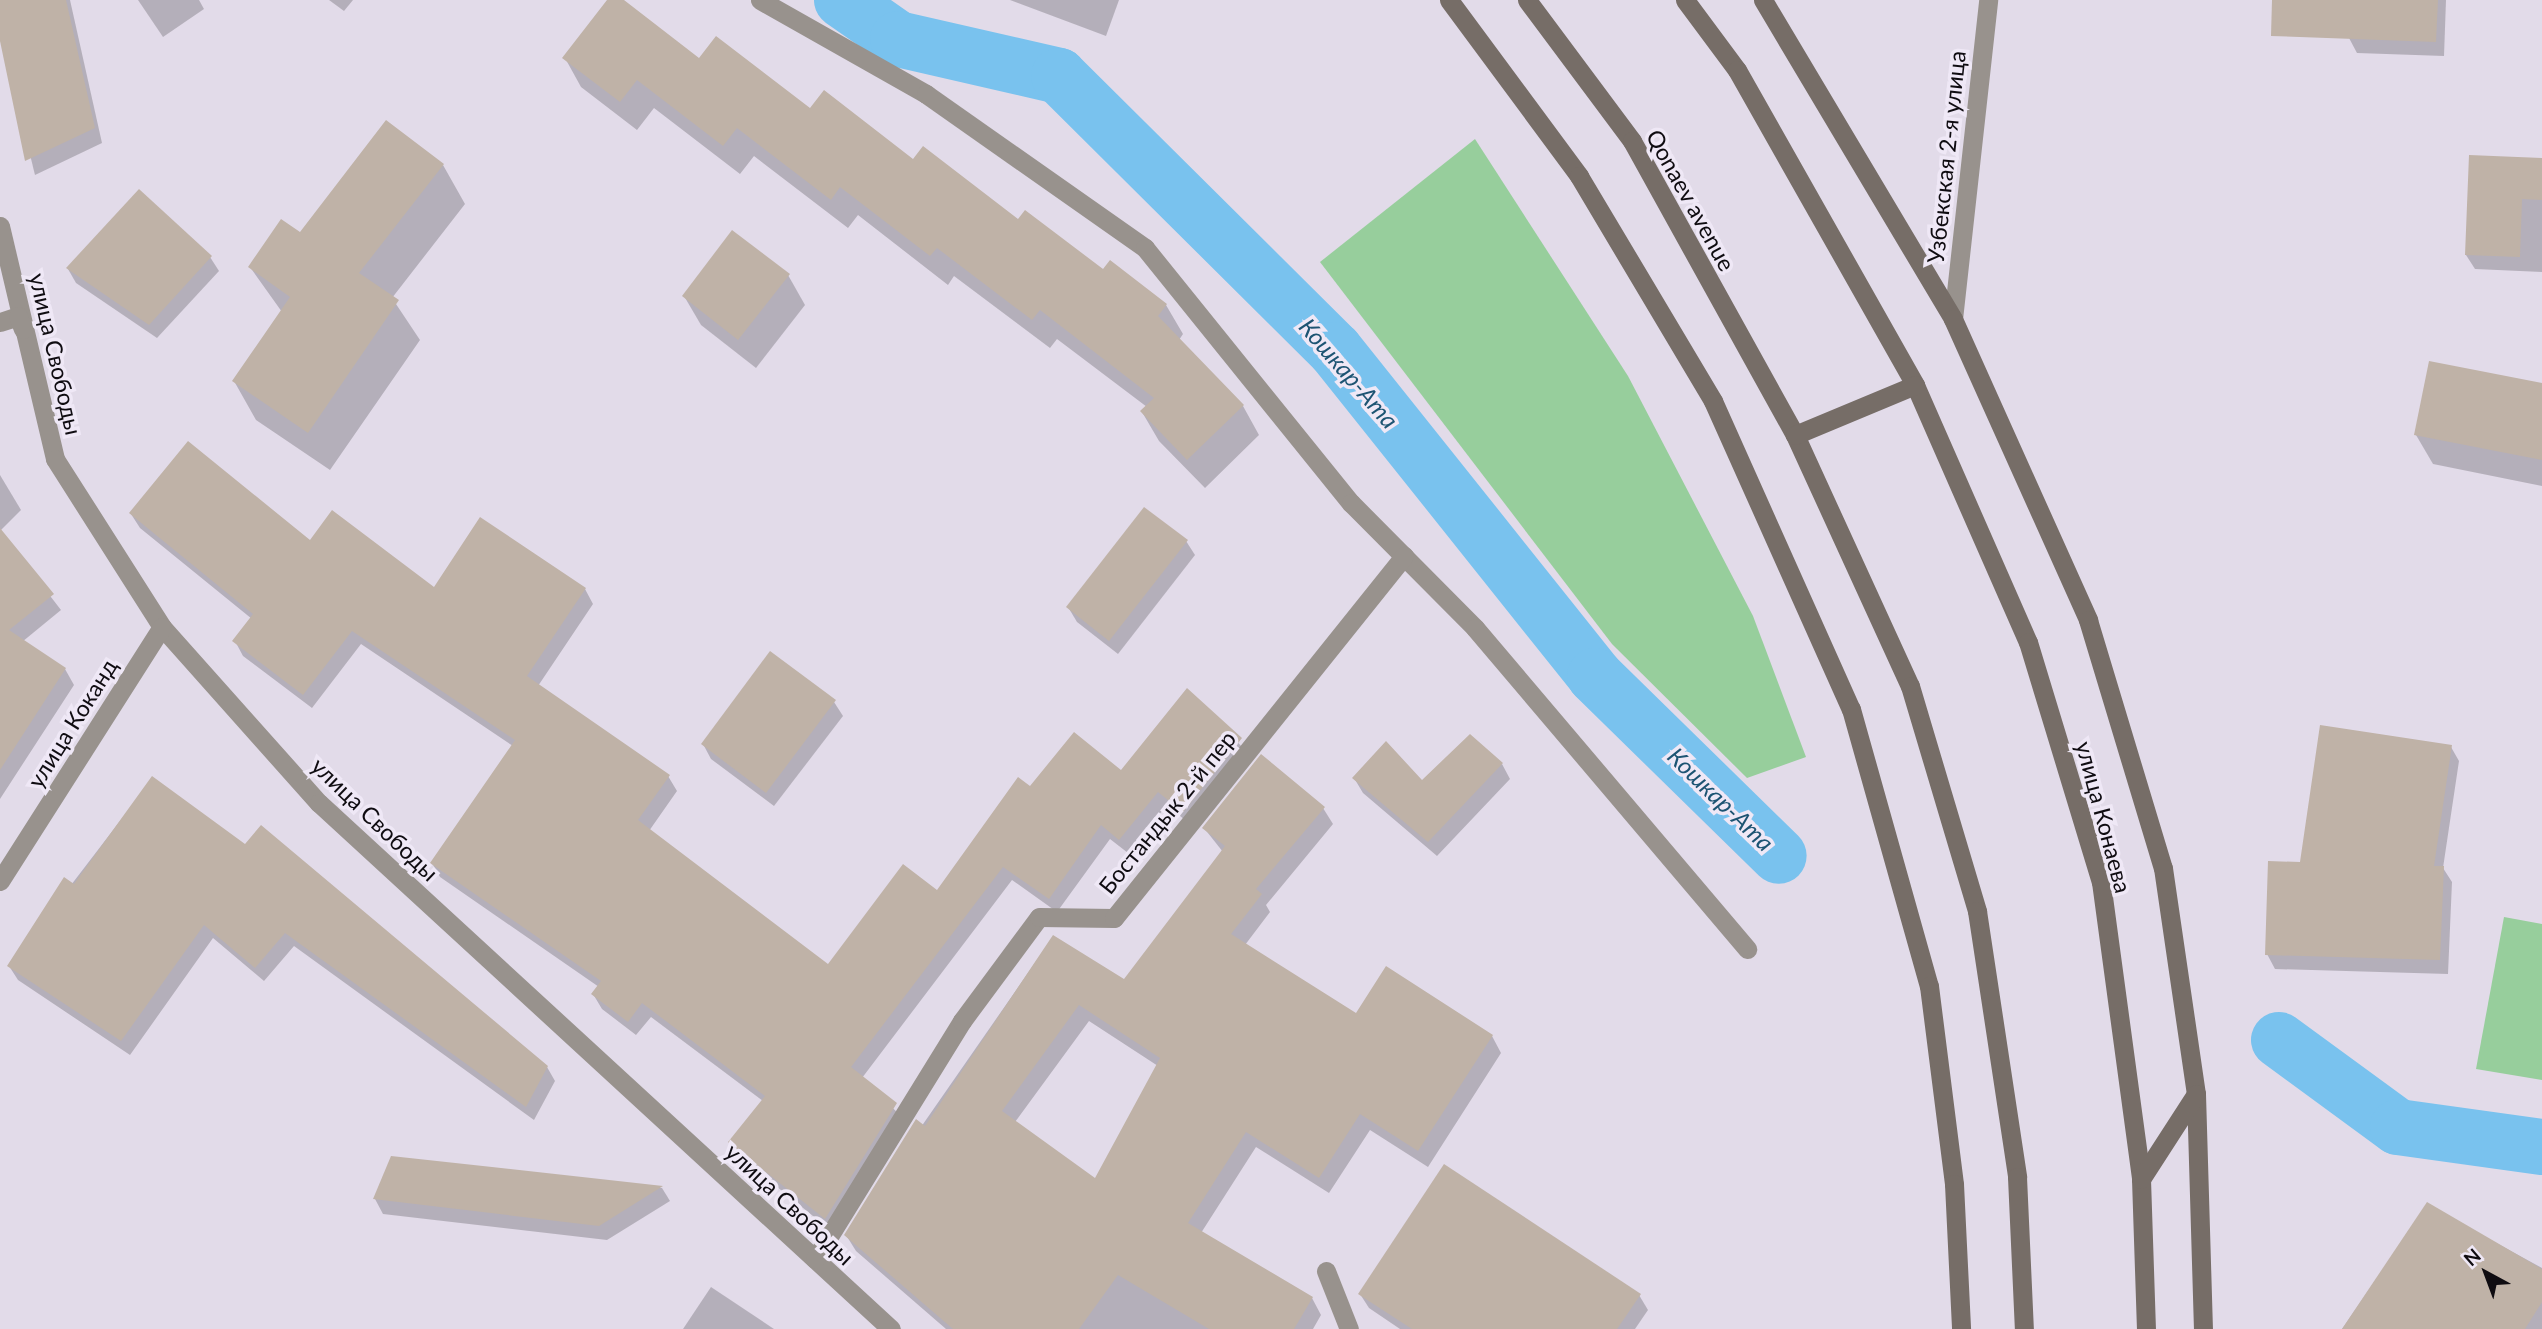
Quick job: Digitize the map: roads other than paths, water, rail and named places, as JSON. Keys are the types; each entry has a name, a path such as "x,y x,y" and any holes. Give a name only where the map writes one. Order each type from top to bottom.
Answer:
{"main road":[{"path":"1449,0 1579,176 1713,401 1851,709 1929,986 1954,1184 1961,1329"},
{"name":"Qonaev avenue","path":"1527,0 1632,141 1794,435"},
{"path":"1685,0 1737,70 1915,385 1794,435 1910,686 1977,911 2017,1177 2024,1329"},
{"path":"1763,0 1953,319 2088,620 2163,869 2196,1094 2203,1329"},
{"name":"улица Конаева","path":"1915,385 2028,642 2101,882 2141,1178 2146,1329"},
{"path":"2141,1178 2196,1094"}],"street":[{"path":"760,0 926,94 1145,248 1351,503 1475,628 1747,949"},
{"name":"Узбекская 2-я улица","path":"1953,319 1988,0"},
{"name":"улица Свободы","path":"0,226 55,459 162,627 319,803 891,1329"},
{"path":"0,322 18,316 28,343"},
{"name":"Бостандык 2-й пер","path":"815,1259 962,1021 1039,917 1114,918 1404,556"},
{"name":"улица Коканд","path":"0,881 162,627"},
{"path":"1326,1271 1349,1329"}],"waterway":[{"name":"Кошкар-Ата","path":"842,0 898,39 1059,76 1335,350 1595,676 1779,856"},
{"name":"Кошкар-Ата","path":"2279,1040 2398,1127 2542,1147"}]}
